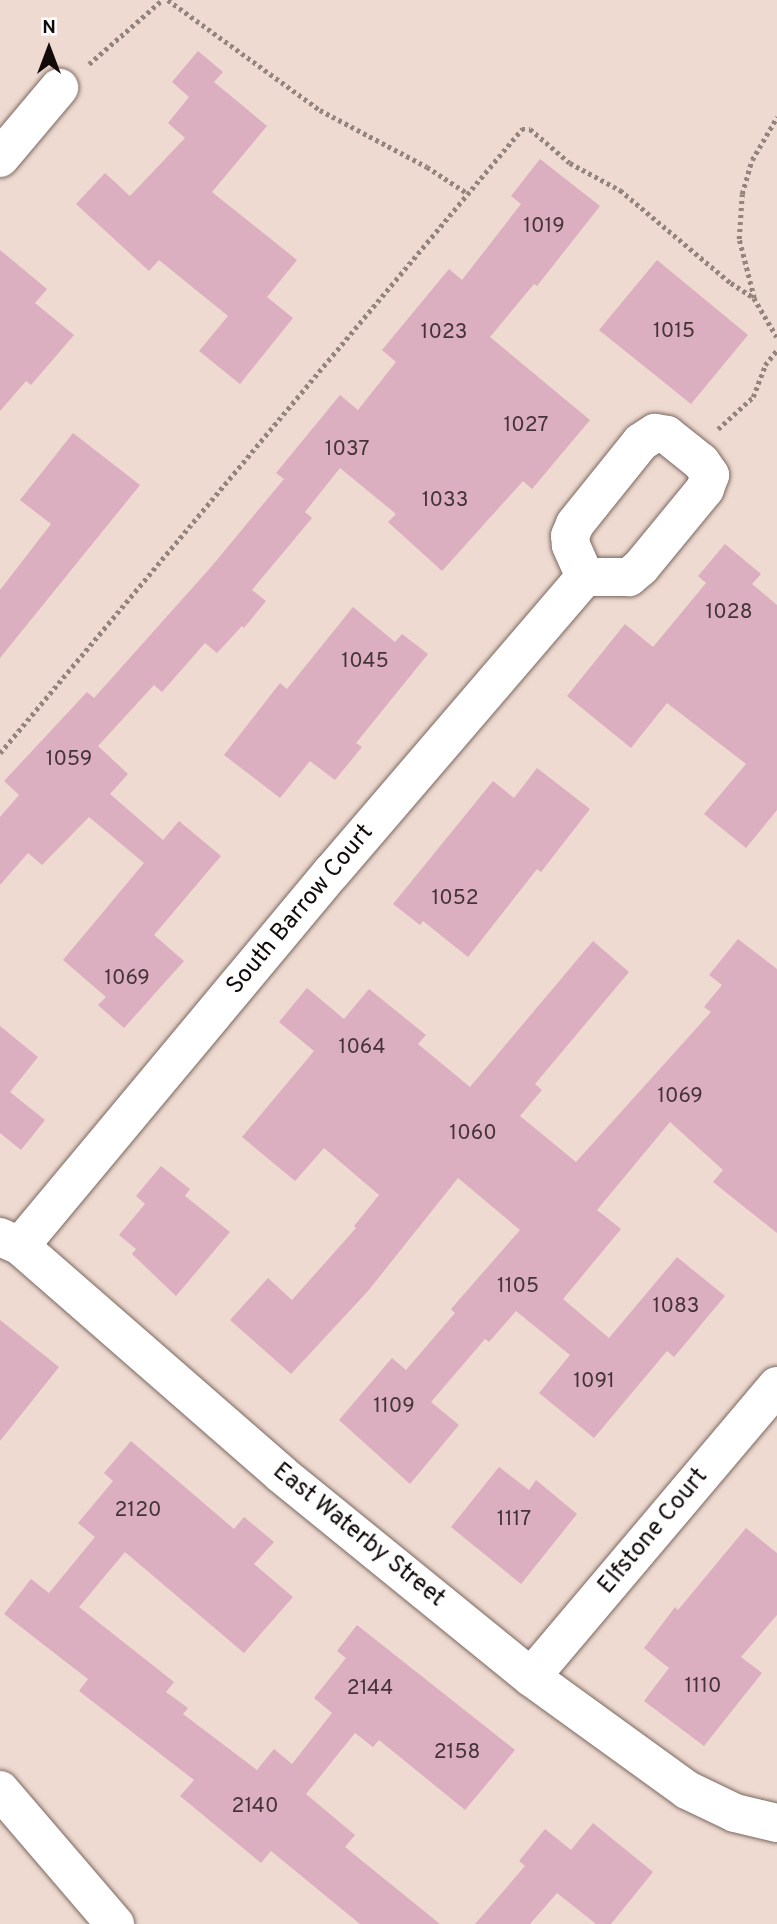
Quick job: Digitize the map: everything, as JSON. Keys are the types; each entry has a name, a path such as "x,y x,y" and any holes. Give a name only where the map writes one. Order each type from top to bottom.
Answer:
{"street":[{"path":"0,158 59,88"},
{"path":"655,433 667,435 687,450 710,475 705,489 641,568 629,578 585,577 571,545 570,536 575,524 641,442 655,433"},
{"name":"South Barrow Court","path":"10,1242 585,577"},
{"name":"East Waterby Street","path":"10,1242 281,1474 531,1677 687,1790 734,1813 777,1823"},
{"name":"Elfstone Court","path":"531,1677 777,1387"},
{"path":"0,1790 115,1924"}],"path":[{"path":"59,88 114,44 162,0"},
{"path":"168,0 320,110 427,167 467,193"},
{"path":"777,117 752,160 742,194 739,239 754,298 777,337"},
{"path":"0,753 522,129 530,130 570,163 620,190 731,283 754,298"},
{"path":"687,450 716,431 753,397 765,365 777,350"}],"building":[{"path":"198,51 223,72 214,82 267,126 212,192 297,260 267,297 293,318 240,384 199,351 228,316 159,260 149,271 76,204 105,173 130,196 185,138 168,123 189,97 172,82"},
{"path":"540,159 600,206 537,286 534,284 490,337 590,420 532,489 523,481 442,571 388,522 396,514 340,468 305,512 312,518 252,590 266,601 244,628 242,626 217,653 205,643 162,692 154,685 98,746 128,774 110,794 163,840 179,821 221,856 154,935 184,961 124,1028 98,1005 106,997 63,960 144,863 89,817 42,865 28,853 0,885 0,817 19,795 4,781 87,692 94,698 211,567 284,479 276,473 340,395 358,410 396,362 382,350 449,269 462,280 521,204 511,196"},
{"path":"0,250 47,289 35,303 74,335 31,385 26,381 0,411"},
{"path":"657,260 748,335 691,404 599,330"},
{"path":"73,433 140,485 0,658 0,590 51,524 20,500"},
{"path":"725,544 761,574 752,584 777,605 777,810 746,848 704,814 746,764 667,703 631,748 567,696 625,624 653,647 706,583 698,576"},
{"path":"353,607 395,642 402,634 428,654 356,743 362,747 335,780 310,761 280,798 224,755 280,683 287,689"},
{"path":"537,768 590,809 541,872 537,869 468,957 423,921 420,925 393,904 493,781 514,798"},
{"path":"738,939 777,969 777,1233 713,1182 723,1170 670,1122 597,1210 621,1229 563,1299 609,1338 677,1257 725,1296 674,1357 667,1351 594,1438 539,1393 570,1355 516,1311 489,1342 485,1339 431,1402 459,1425 410,1484 339,1420 392,1358 406,1370 455,1313 451,1309 520,1230 458,1178 368,1291 291,1374 230,1320 268,1278 292,1300 356,1228 354,1226 379,1195 324,1148 295,1181 242,1137 314,1051 279,1022 307,988 344,1019 369,989 426,1035 418,1044 470,1087 593,941 629,972 535,1084 542,1090 520,1116 576,1162 711,1012 704,1007 722,985 709,975"},
{"path":"0,1026 38,1057 10,1092 45,1120 21,1150 0,1133"},
{"path":"161,1166 190,1189 185,1196 230,1232 176,1296 132,1254 136,1249 119,1235 145,1204 136,1196"},
{"path":"0,1320 59,1367 0,1441"},
{"path":"131,1441 234,1529 244,1517 274,1542 254,1564 293,1597 244,1653 125,1552 79,1607 174,1682 166,1692 188,1708 183,1714 257,1770 274,1749 292,1764 332,1713 314,1698 346,1658 337,1651 357,1625 515,1750 465,1810 379,1740 373,1747 355,1733 306,1794 355,1835 345,1847 440,1924 360,1924 271,1851 261,1863 180,1796 194,1780 79,1691 88,1679 4,1614 31,1579 49,1593 95,1537 78,1523 113,1481 104,1473"},
{"path":"499,1467 529,1490 536,1480 577,1514 521,1584 451,1527"},
{"path":"746,1528 777,1553 777,1615 741,1657 762,1673 704,1746 644,1701 669,1668 644,1648 675,1607 678,1610"},
{"path":"593,1823 653,1872 611,1924 596,1924 557,1893 530,1924 475,1924 525,1866 519,1861 545,1829 571,1850"}]}
